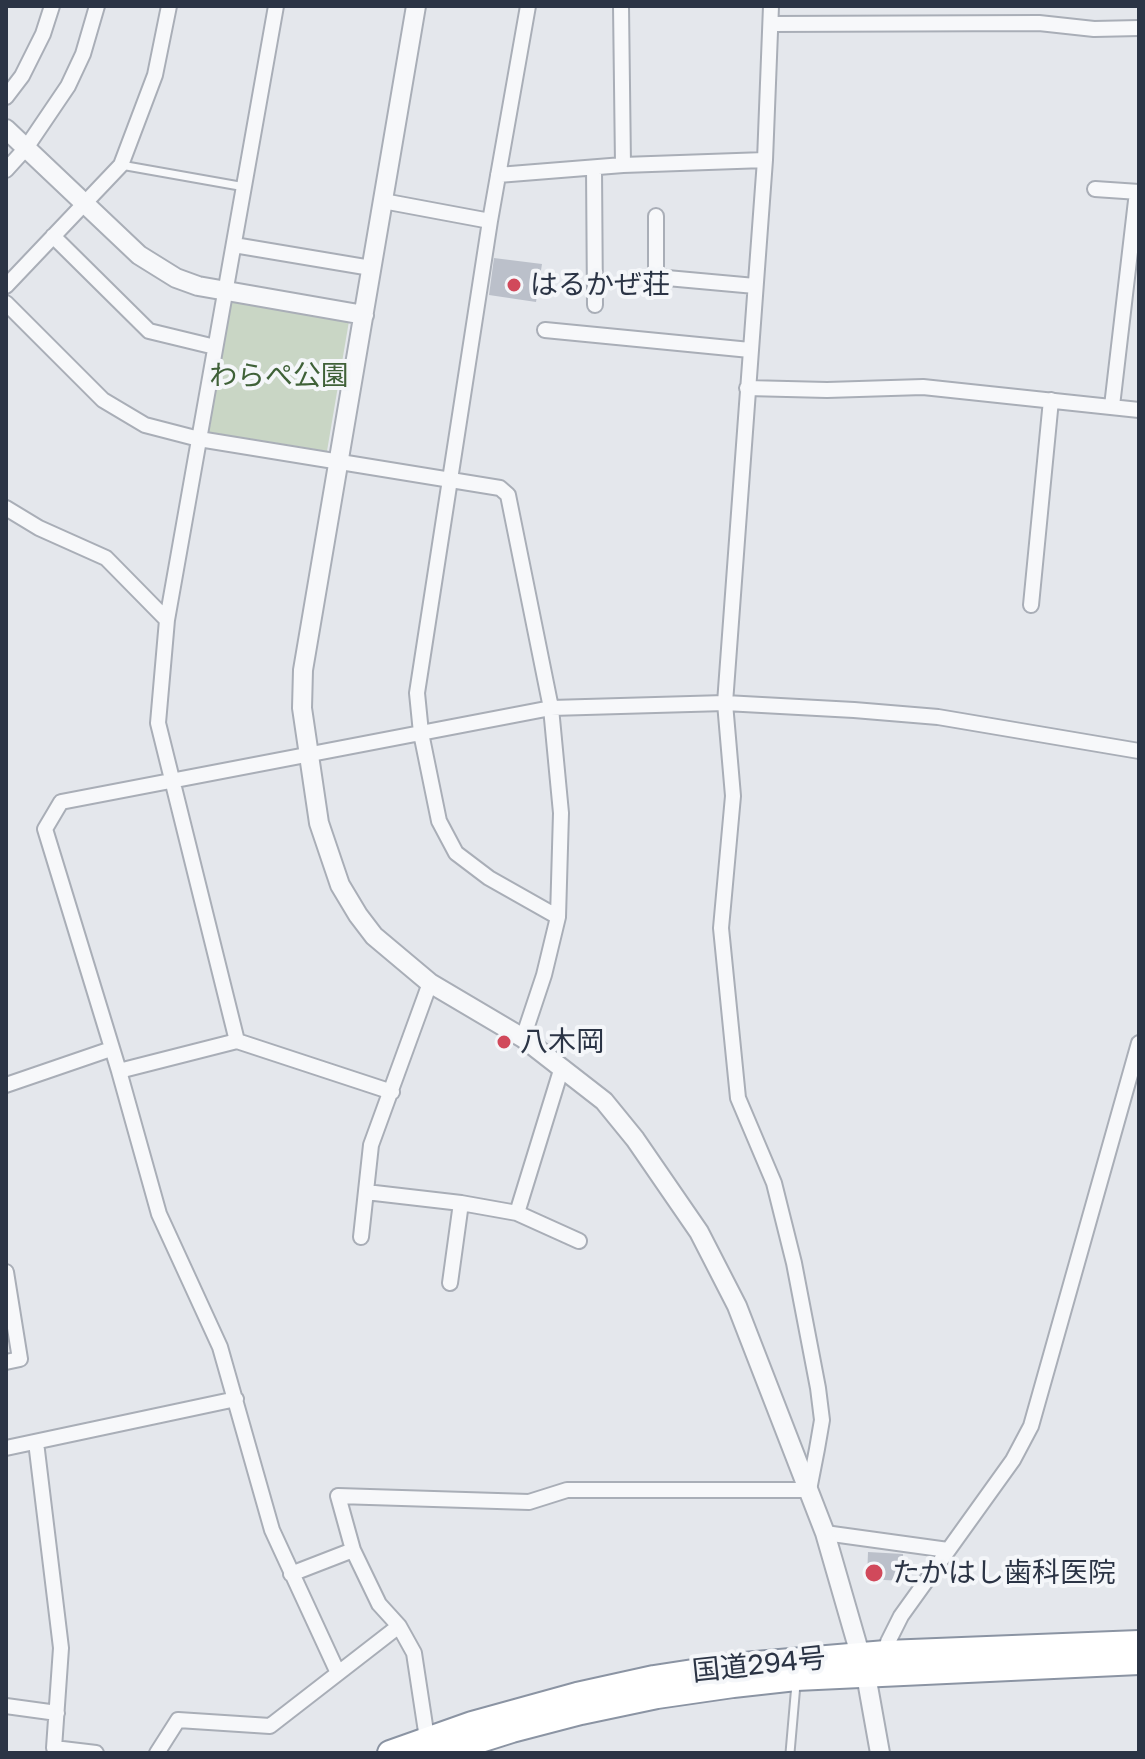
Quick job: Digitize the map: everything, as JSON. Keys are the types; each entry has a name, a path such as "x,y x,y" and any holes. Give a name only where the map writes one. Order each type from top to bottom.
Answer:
{"highway":[{"name":"国道294号","path":"862,1665 886,1653 1139,1643"},
{"name":"国道294号","path":"390,1753 432,1748 577,1695 654,1678 862,1665 1139,1662"}],"street":[{"path":"6,97 22,76 43,34 52,6"},
{"path":"6,170 26,148 73,75 83,54 97,6"},
{"path":"6,286 121,165 155,75 169,6"},
{"path":"237,1041 158,723 167,620 276,6"},
{"path":"416,6 303,670 302,708 319,823 340,885 374,936 430,983 523,1038 604,1101 635,1139 699,1232 737,1306 825,1533 862,1665 880,1753"},
{"path":"528,6 490,221 417,693 421,733 439,821 456,853 489,878 558,917"},
{"path":"621,6 623,165"},
{"path":"771,6 765,160 725,703 733,796 721,928 738,1098 774,1183 794,1263 818,1388 822,1420 809,1490"},
{"path":"771,24 1039,23 1094,29 1139,28"},
{"path":"6,129 139,255 158,268 198,286 364,315"},
{"path":"498,175 623,165 765,160"},
{"path":"594,168 595,305"},
{"path":"1095,189 1138,192 1112,406"},
{"path":"383,201 490,221"},
{"path":"656,216 656,277 755,286"},
{"path":"53,236 149,331 215,347"},
{"path":"234,245 371,268"},
{"path":"6,303 103,400 145,425 199,439 500,488 508,495 551,708 561,813 558,917 544,975 523,1038"},
{"path":"545,330 750,350"},
{"path":"747,388 827,390 923,387 1139,410"},
{"path":"1031,605 1051,400"},
{"path":"6,508 39,528 106,558 167,620"},
{"path":"338,1673 272,1530 220,1347 159,1214 45,829 61,802 551,708 725,703 938,717 1139,751"},
{"path":"361,1237 371,1145 430,983"},
{"path":"119,1071 237,1041 392,1092"},
{"path":"886,1653 901,1616 1013,1460 1031,1426 1139,1043"},
{"path":"6,1085 111,1049"},
{"path":"517,1213 562,1067"},
{"path":"366,1192 517,1213 579,1241"},
{"path":"450,1283 461,1203"},
{"path":"6,1272 20,1359 6,1362"},
{"path":"6,1448 236,1399"},
{"path":"36,1442 61,1648 54,1748 96,1753"},
{"path":"432,1748 414,1653 399,1626 379,1604 353,1550 338,1496 529,1502 567,1490 809,1490"},
{"path":"825,1533 948,1550"},
{"path":"291,1574 353,1550"},
{"path":"157,1753 178,1720 270,1726 399,1626"},
{"path":"6,1706 57,1713"}],"lane":[{"path":"121,165 245,187"},
{"path":"790,1753 796,1668"}],"green space":[{"name":"わらぺ公園","path":"230,302 349,321 327,451 209,432"}],"building":[{"name":"はるかぜ荘","path":"494,258 542,264 536,302 489,295"},
{"path":"868,1552 903,1554 902,1581 867,1579"}],"place":[{"name":"はるかぜ荘","path":"514,285"},
{"name":"八木岡","path":"504,1042"},
{"name":"たかはし歯科医院","path":"874,1573"}]}
